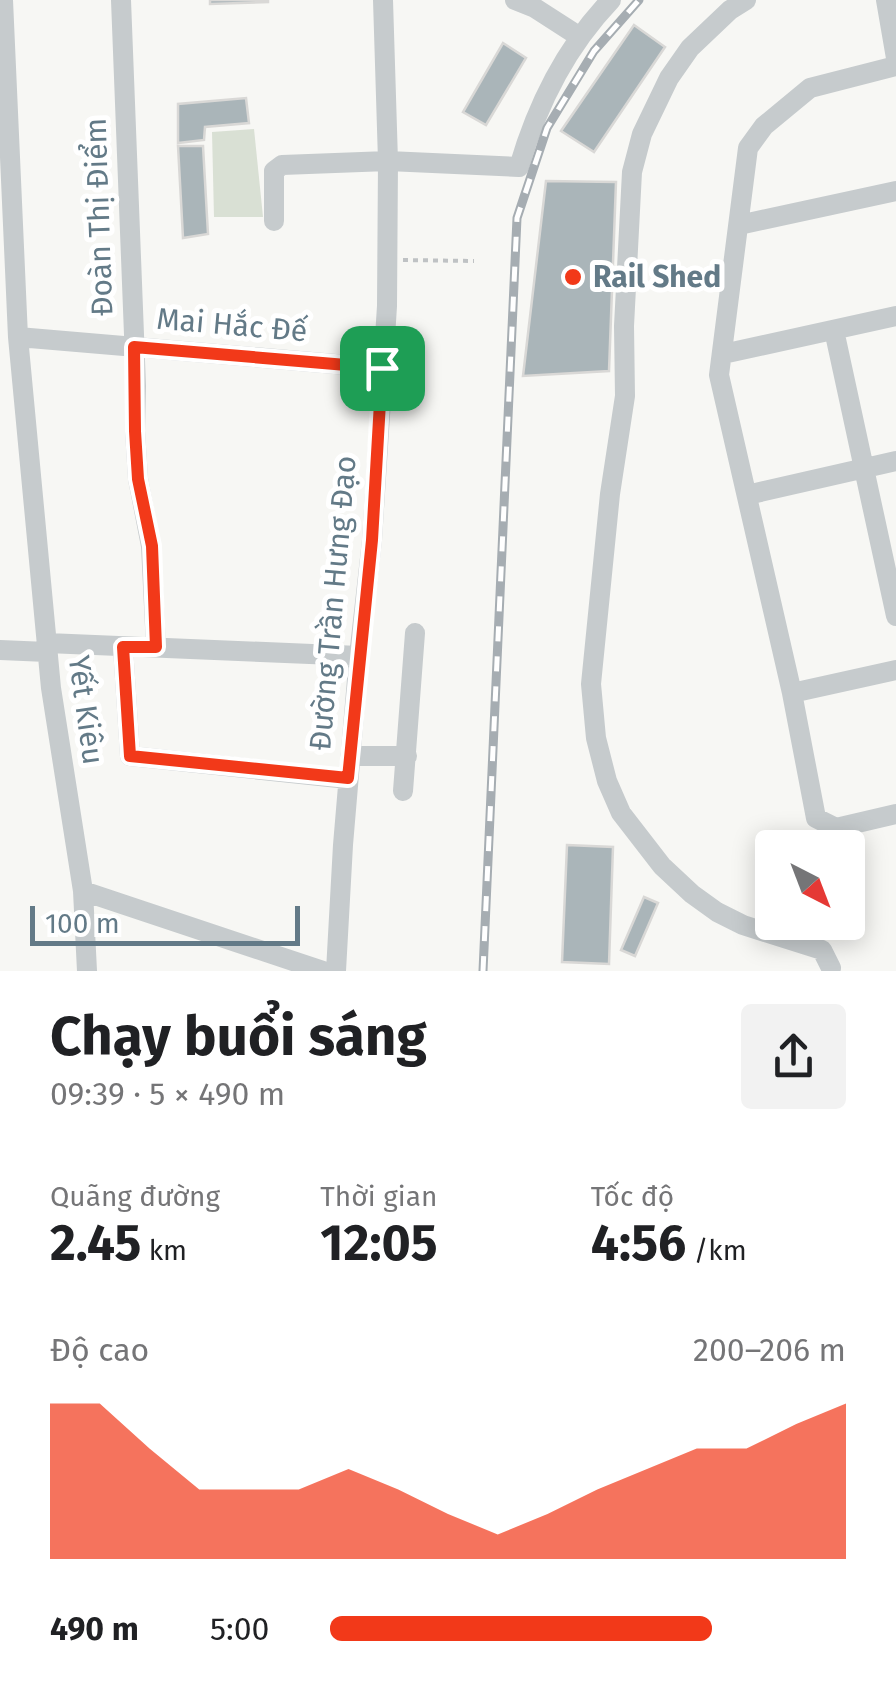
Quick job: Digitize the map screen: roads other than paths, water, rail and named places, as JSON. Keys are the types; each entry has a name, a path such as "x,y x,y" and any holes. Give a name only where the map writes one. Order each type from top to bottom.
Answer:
{"street":[{"name":"Yết Kiêu","path":"3,0 18,337 50,688 83,891 87,971"},
{"name":"Đoàn Thị Điểm","path":"121,0 135,431 138,479 152,546 156,647"},
{"name":"Đường Trần Hưng Đạo","path":"336,971 348,778 372,540 388,260 382,0"},
{"path":"514,0 535,8 580,37"},
{"path":"274,221 274,171 282,165 388,160 519,167 536,114 580,37 611,0"},
{"path":"746,0 690,48 669,78 642,134 632,172 624,326 625,396 610,494 591,684 596,738 607,781 622,813 662,866 717,912 822,950 828,966"},
{"path":"886,0 896,62 810,88 764,126 748,148 719,376 792,694 816,818 836,828 896,814"},
{"path":"739,225 896,191"},
{"path":"723,354 896,316"},
{"path":"834,330 896,616"},
{"name":"Mai Hắc Đế","path":"18,337 382,368"},
{"path":"746,496 896,461"},
{"path":"403,791 415,633"},
{"path":"123,647 130,756 348,778"},
{"path":"0,650 156,647 359,656"},
{"path":"792,694 896,670"},
{"path":"350,756 407,756"},
{"path":"83,891 322,971"}],"railway":[{"path":"483,971 517,218 547,128 594,51 639,0"}],"place":[{"name":"Rail Shed","path":"573,277"}]}
